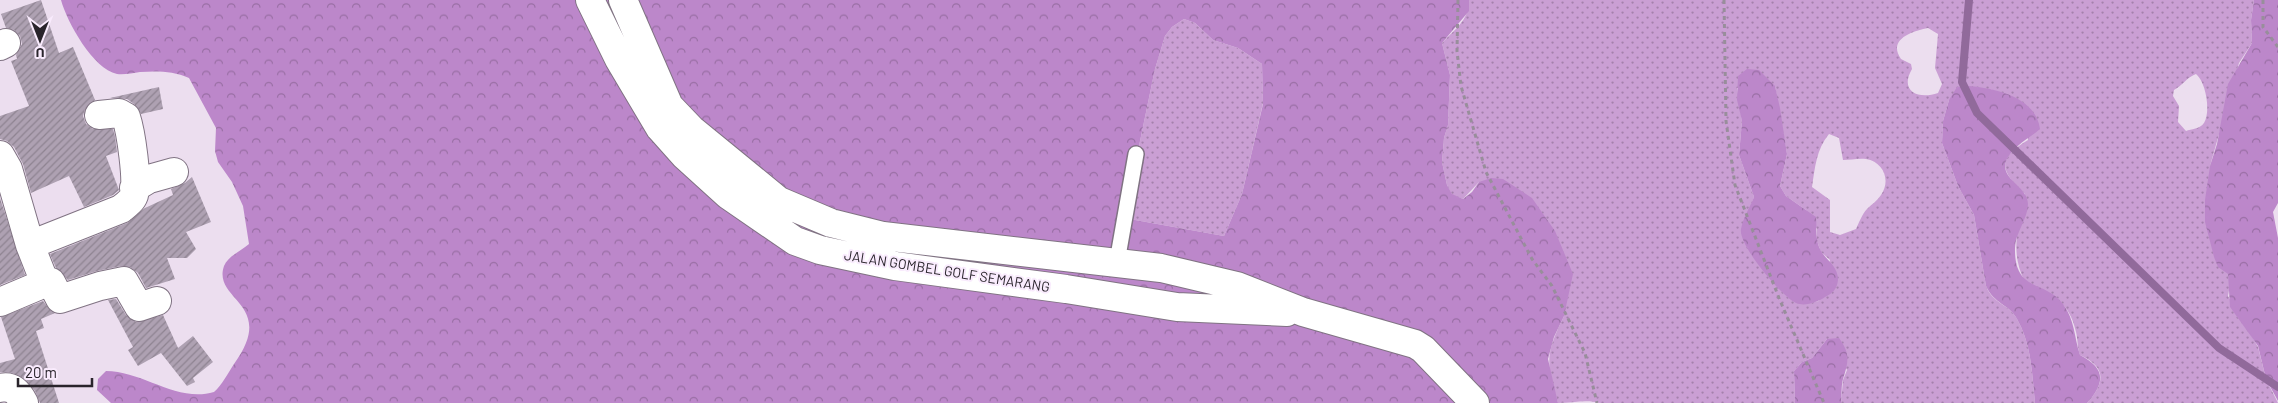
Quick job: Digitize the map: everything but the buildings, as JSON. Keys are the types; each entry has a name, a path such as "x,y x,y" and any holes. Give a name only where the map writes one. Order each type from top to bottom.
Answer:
{"street":[{"name":"JALAN GOMBEL GOLF SEMARANG","path":"590,0 618,59 660,128 685,156 728,195 773,211 831,222 883,236 1070,256 1161,268 1237,286 1303,312 1415,344 1423,349 1474,403"},
{"name":"JALAN GOMBEL GOLF SEMARANG","path":"623,0 669,106 773,211 795,241 820,250 895,266 1066,289 1177,307 1236,312 1303,312"},
{"path":"30,244 121,209 129,203 134,194 132,143 126,117 119,113 99,115"},
{"path":"0,155 8,168 30,244 45,283"},
{"path":"134,188 149,179 174,172"},
{"path":"1066,289 1070,256"},
{"path":"0,302 50,282 60,299 100,286 124,281 139,308 157,301"},
{"path":"0,388 12,389 18,393 24,403"}],"lane":[{"path":"1117,262 1136,154"}],"path":[{"path":"1458,0 1457,51 1461,86 1486,172 1532,259 1552,286 1585,353 1597,403"},
{"path":"1724,0 1726,121 1735,185 1779,298 1824,403"},
{"path":"2263,0 2263,27 2278,47"}],"shaded area":[{"path":"1469,0 2254,0 2251,20 2252,43 2239,63 2210,166 2230,285 2228,296 2258,347 2266,379 2278,403 2087,403 2098,388 2100,382 2099,370 2089,360 2080,355 2073,321 2064,305 2043,290 2025,282 2017,260 2018,228 2025,194 2011,179 2005,166 2010,154 2028,140 2022,102 1990,89 1949,100 1943,121 1942,143 1958,186 1974,215 1986,286 1993,297 2014,314 2026,339 2035,403 1841,403 1843,380 1847,370 1827,339 1812,358 1802,362 1794,371 1795,403 1600,403 1585,401 1558,403 1551,378 1549,359 1553,340 1564,316 1479,182 1463,199 1452,195 1447,185 1442,162 1444,138 1448,125 1450,75 1442,43 1464,19 1469,7","holes":["1928,28 1938,34 1935,68 1942,84 1938,93 1931,95 1918,94 1909,88 1911,64 1901,59 1897,46 1904,37","2196,74 2200,78 2205,90 2207,112 2202,125 2186,131 2178,122 2179,106 2173,96 2174,90","1775,86 1787,154 1780,186 1786,196 1806,210 1817,229 1817,241 1821,252 1830,260 1819,301 1798,302 1789,298 1781,289 1750,208 1754,197 1739,155 1742,121 1737,88","1829,134 1839,138 1843,160 1866,159 1872,161 1881,168 1885,178 1884,190 1865,211 1856,229 1840,235 1830,232 1830,200 1812,187 1817,159"]},
{"path":"1184,19 1195,23 1213,40 1238,48 1262,64 1263,103 1242,194 1224,236 1124,218 1155,69 1165,36 1172,27"}],"green space":[{"path":"61,0 1469,0 1469,11 1442,43 1450,75 1448,125 1444,138 1442,162 1447,185 1452,194 1463,199 1472,192 1479,182 1491,178 1503,179 1532,198 1555,231 1573,274 1564,316 1554,337 1548,359 1558,403 111,403 97,390 98,379 106,371 120,372 187,393 200,394 214,392 217,389 246,344 249,328 247,315 227,288 223,278 224,266 232,256 249,244 243,206 232,182 218,162 215,151 216,128 189,78 165,72 117,74 108,70 90,54 82,43","holes":["1184,19 1195,23 1213,40 1238,48 1262,64 1263,104 1242,194 1224,236 1124,218 1155,69 1165,36 1172,27"]},
{"path":"2254,0 2278,0 2278,203 2273,212 2278,238 2278,401 2266,379 2258,346 2230,307 2228,274 2218,267 2205,222 2205,200 2210,166 2217,144 2228,84 2252,43 2251,20"},
{"path":"1747,69 1759,70 1775,86 1787,154 1780,186 1786,196 1816,217 1819,247 1838,275 1837,286 1834,290 1822,299 1811,303 1800,304 1789,299 1762,270 1742,237 1742,225 1754,197 1739,155 1742,121 1737,100 1738,76"},
{"path":"1968,86 1990,89 2013,96 2031,109 2037,118 2040,129 2014,149 2006,161 2005,168 2008,174 2023,191 2028,204 2026,215 2017,237 2015,248 2016,262 2025,279 2048,291 2063,304 2072,322 2080,355 2098,370 2100,382 2087,403 2035,403 2030,360 2022,329 2014,314 1993,297 1986,286 1974,215 1958,186 1942,143 1943,121 1949,100 1957,87"},
{"path":"1839,338 1847,353 1842,382 1841,403 1795,403 1794,371 1802,362 1812,358 1827,339"}],"waterway":[{"path":"1969,0 1962,82 1977,113 2219,348 2278,387"}]}
